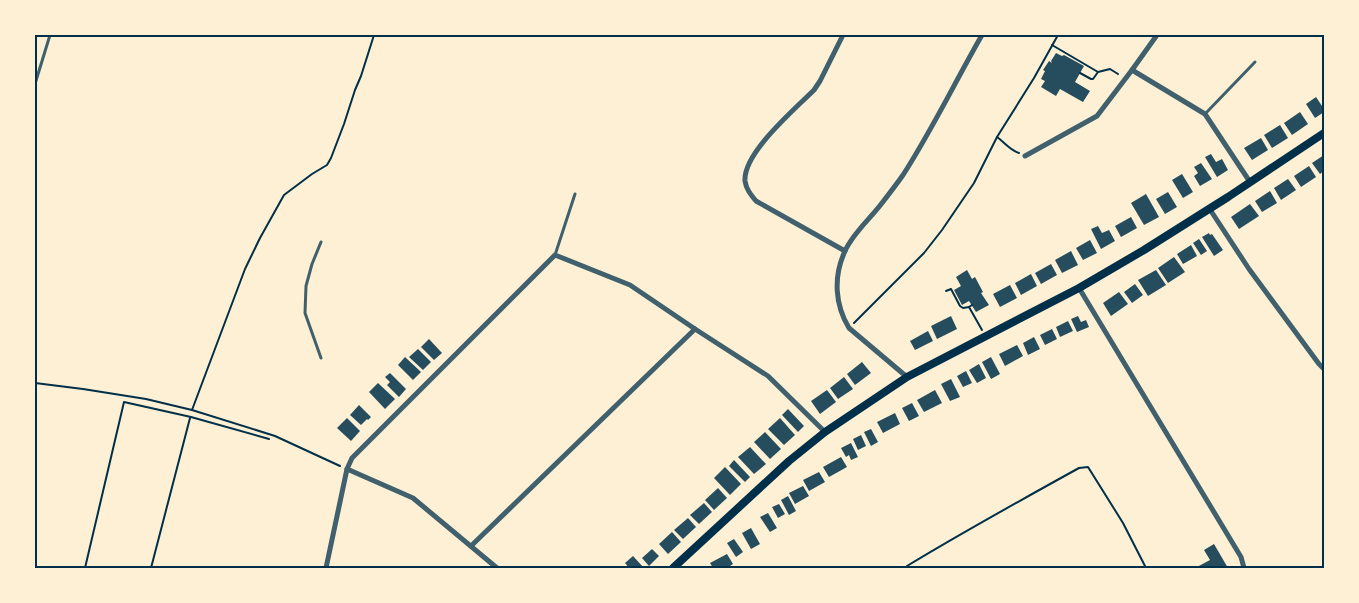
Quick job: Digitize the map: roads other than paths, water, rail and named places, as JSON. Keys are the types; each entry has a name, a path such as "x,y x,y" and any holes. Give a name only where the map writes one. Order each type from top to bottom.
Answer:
{"main road":[{"path":"673,568 776,473 824,432 907,377 1079,288 1144,250 1324,133"}],"street":[{"path":"843,35 814,90 764,142 750,161 745,181 748,191 756,201 845,251"},
{"path":"907,377 849,328 839,305 837,277 845,251 858,231 882,203 902,175 937,117 982,35"},
{"path":"1025,156 1097,116 1157,35"},
{"path":"1132,70 1205,114 1250,182"},
{"path":"1209,208 1250,269 1319,364 1324,368"},
{"path":"326,568 347,469 352,458 556,255 630,286 768,376 824,432"},
{"path":"1079,288 1241,558 1244,568"},
{"path":"471,546 695,329"},
{"path":"347,469 413,498 497,568"}],"lane":[{"path":"35,84 50,35"},
{"path":"1205,114 1255,62"},
{"path":"556,255 575,194"},
{"path":"321,242 306,286 304,314 322,358"}]}
